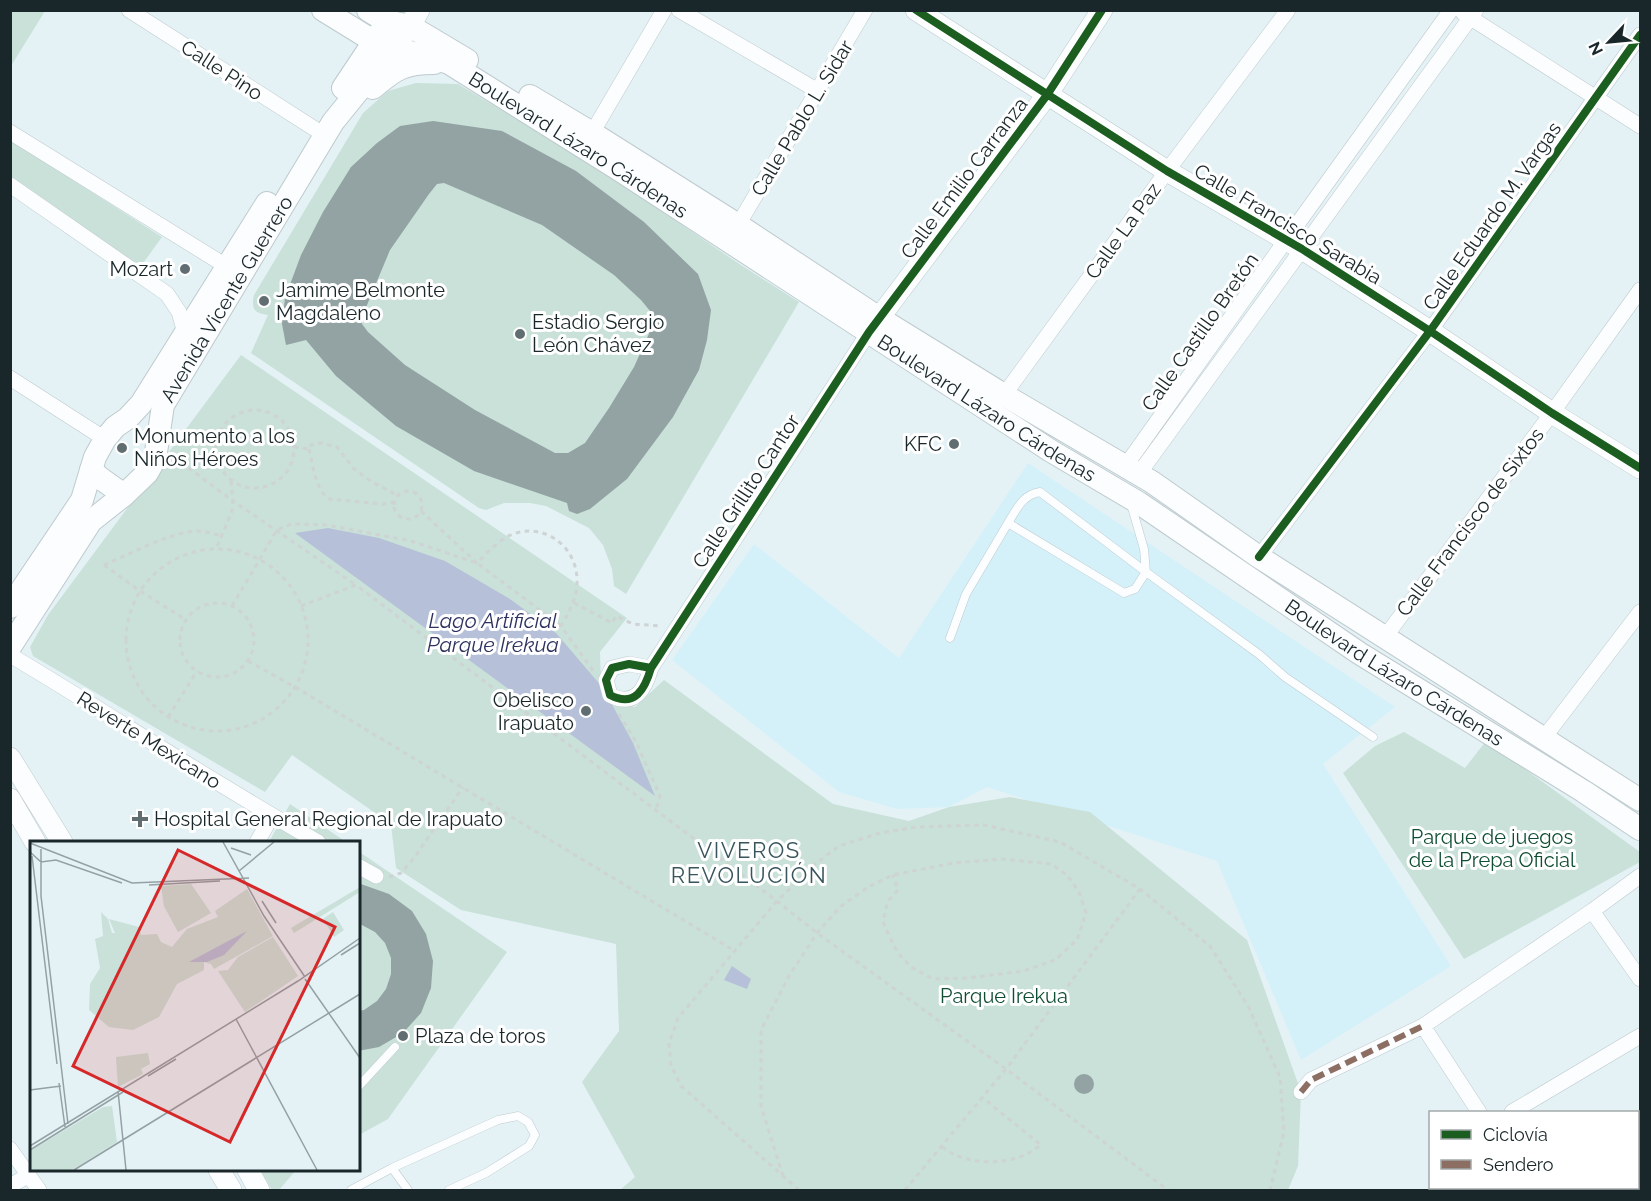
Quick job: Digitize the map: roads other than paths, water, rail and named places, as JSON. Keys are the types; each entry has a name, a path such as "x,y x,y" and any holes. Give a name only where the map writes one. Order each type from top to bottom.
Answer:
{"main road":[{"name":"Boulevard Lázaro Cárdenas","path":"322,10 384,44 449,63 874,325 1004,395 1131,472 1152,482 1259,557 1641,800"},
{"name":"Avenida Vicente Guerrero","path":"377,16 384,44"},
{"name":"Boulevard Lázaro Cárdenas","path":"377,16 415,18 738,225 1051,451 1129,497 1359,653 1641,829"},
{"name":"Avenida Vicente Guerrero","path":"10,607 82,500 95,457 105,439 141,404 226,266 324,125 384,44 415,18"},
{"path":"324,125 391,72 401,67 413,64 449,63"},
{"name":"Avenida Vicente Guerrero","path":"10,647 91,521 147,473 155,459 163,405 324,125"},
{"path":"128,418 139,423 157,444"},
{"path":"91,470 124,495"}],"street":[{"name":"Calle Pino","path":"129,10 324,125"},
{"path":"592,133 664,10"},
{"path":"679,10 818,91"},
{"name":"Calle Pablo L. Sidar","path":"738,225 865,10"},
{"name":"Calle Francisco Sarabia","path":"916,10 1167,171 1294,244 1641,468"},
{"name":"Calle Emilio Carranza","path":"874,325 1047,95 1102,10"},
{"name":"Calle La Paz","path":"1004,395 1287,10"},
{"name":"Calle Castillo Bretón","path":"1294,244 1451,10"},
{"path":"1469,13 1641,126"},
{"name":"Calle Castillo Bretón","path":"1131,472 1294,244 1469,13"},
{"name":"Calle Eduardo M. Vargas","path":"1259,557 1430,331 1641,35"},
{"path":"10,132 226,266"},
{"path":"10,185 167,294 179,312 185,333"},
{"name":"Calle Francisco de Sixtos","path":"1384,637 1641,290"},
{"name":"Calle Grillito Cantor","path":"651,668 874,325"},
{"path":"10,378 105,439"},
{"path":"1543,739 1641,612"},
{"name":"Reverte Mexicano","path":"10,655 315,841"},
{"path":"10,758 62,841"},
{"path":"10,782 38,801"},
{"path":"13,804 34,841"},
{"path":"258,841 272,816"},
{"path":"360,867 376,876"},
{"path":"1301,1092 1311,1080 1423,1026 1641,876"},
{"path":"1592,911 1641,978"},
{"path":"1423,1026 1478,1111"},
{"path":"1515,1111 1641,1036"},
{"path":"10,1149 39,1191"},
{"path":"220,1171 231,1191 253,1179"},
{"path":"10,1186 29,1175"}],"lane":[{"path":"950,638 966,594 1008,523 1023,500 1031,494 1040,492 1260,655 1284,677 1373,736"},
{"path":"1008,523 1124,593 1135,589 1146,572 1144,549 1129,497"},
{"path":"360,1085 395,1047"},
{"path":"351,1191 392,1168 498,1119 518,1116 528,1122 535,1135 529,1146 486,1173 449,1191"},
{"path":"392,1168 408,1191"}],"water":[{"name":"Lago Artificial Parque Irekua","path":"328,528 379,538 445,561 510,599 556,633 603,688 633,743 655,796 295,533"},
{"path":"732,966 751,979 747,989 724,980"}],"place":[{"name":"Mozart","path":"185,269"},
{"name":"Jamime Belmonte Magdaleno","path":"264,301"},
{"name":"Estadio Sergio León Chávez","path":"520,334"},
{"name":"KFC","path":"954,444"},
{"name":"Monumento a los Niños Héroes","path":"122,448"},
{"name":"Obelisco Irapuato","path":"586,711"},
{"name":"Hospital General Regional de Irapuato","path":"140,819"},
{"name":"Plaza de toros","path":"403,1036"}],"district":[{"name":"VIVEROS REVOLUCIÓN","path":"749,862"}],"park label":[{"name":"Parque de juegos de la Prepa Oficial","path":"1492,848"},
{"name":"Parque Irekua","path":"1004,996"}]}
